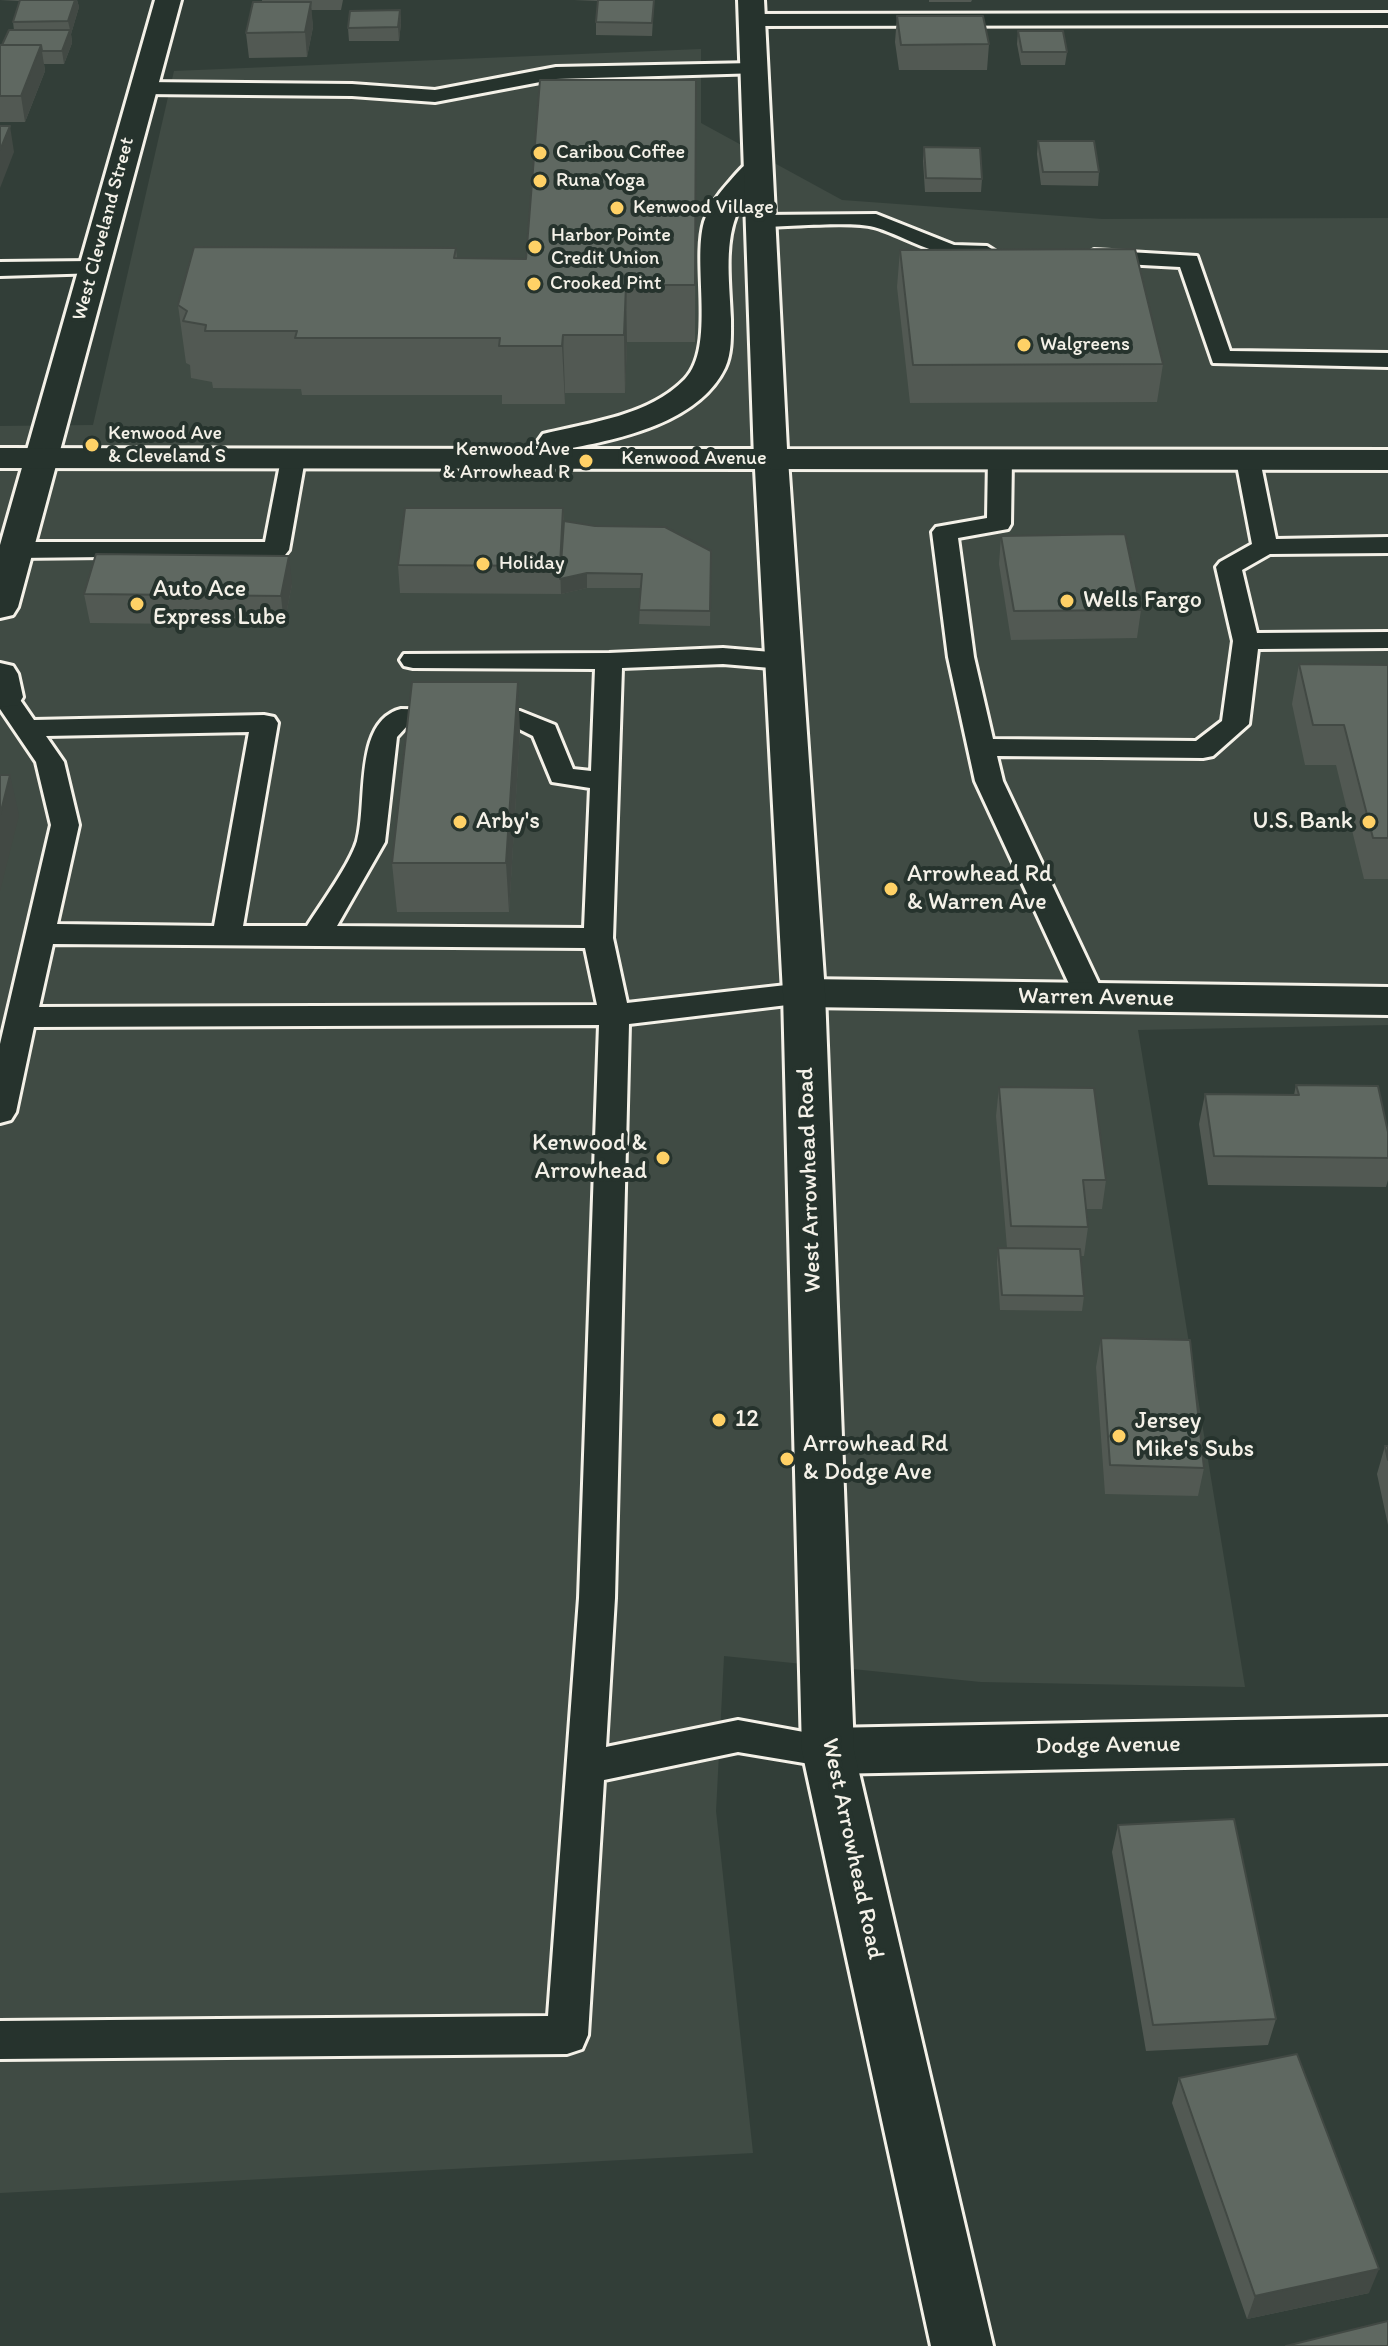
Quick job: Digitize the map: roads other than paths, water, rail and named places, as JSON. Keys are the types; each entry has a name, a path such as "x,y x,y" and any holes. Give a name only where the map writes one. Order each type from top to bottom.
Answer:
{"street":[{"name":"West Cleveland Street","path":"0,607 168,0"},
{"name":"West Arrowhead Road","path":"751,10 771,459 804,993 828,1751 962,2346"},
{"path":"460,459 567,439 624,424 676,400 701,378 712,357 717,229 721,215 758,167"},
{"name":"Kenwood Avenue","path":"0,458 1388,460"},
{"name":"Warren Avenue","path":"804,993 1388,1001"},
{"name":"Dodge Avenue","path":"828,1751 1388,1740"}],"lane":[{"path":"751,10 1388,19"},
{"path":"142,88 319,89 435,96 556,73 754,69"},
{"path":"761,221 876,220 950,251 1013,254"},
{"path":"1077,256 1189,261 1221,358 1388,360"},
{"path":"0,269 92,268"},
{"path":"16,550 276,550 293,459"},
{"path":"1000,459 999,524 945,532 961,657 989,781 1091,999"},
{"path":"1248,460 1265,547"},
{"path":"982,747 1203,750 1235,724 1246,641 1229,567 1265,547 1388,545"},
{"path":"1246,641 1388,640"},
{"path":"413,660 609,661 723,656 783,661"},
{"path":"0,2040 567,2035 597,1598 614,1015 598,938 609,661"},
{"path":"0,1112 65,825 50,762 2,689"},
{"path":"317,935 371,842 384,735 401,717 520,719 545,731 562,776 604,781"},
{"path":"27,728 264,723 227,935"},
{"path":"39,934 598,938"},
{"path":"23,1017 614,1015 804,993"},
{"path":"583,1768 738,1736 828,1751"}],"place":[{"name":"Caribou Coffee","path":"540,153"},
{"name":"Runa Yoga","path":"540,181"},
{"name":"Kenwood Village","path":"617,208"},
{"name":"Harbor Pointe Credit Union","path":"535,247"},
{"name":"Crooked Pint","path":"534,284"},
{"name":"Walgreens","path":"1024,345"},
{"name":"Kenwood Ave & Cleveland S","path":"92,445"},
{"name":"Kenwood Ave & Arrowhead R","path":"586,461"},
{"name":"Holiday","path":"483,564"},
{"name":"Wells Fargo","path":"1067,601"},
{"name":"Auto Ace Express Lube","path":"137,604"},
{"name":"Arby's","path":"460,822"},
{"name":"U.S. Bank","path":"1369,822"},
{"name":"Arrowhead Rd & Warren Ave","path":"891,889"},
{"name":"Kenwood & Arrowhead","path":"663,1158"},
{"name":"12","path":"719,1420"},
{"name":"Jersey Mike's Subs","path":"1119,1436"},
{"name":"Arrowhead Rd & Dodge Ave","path":"787,1459"}]}
